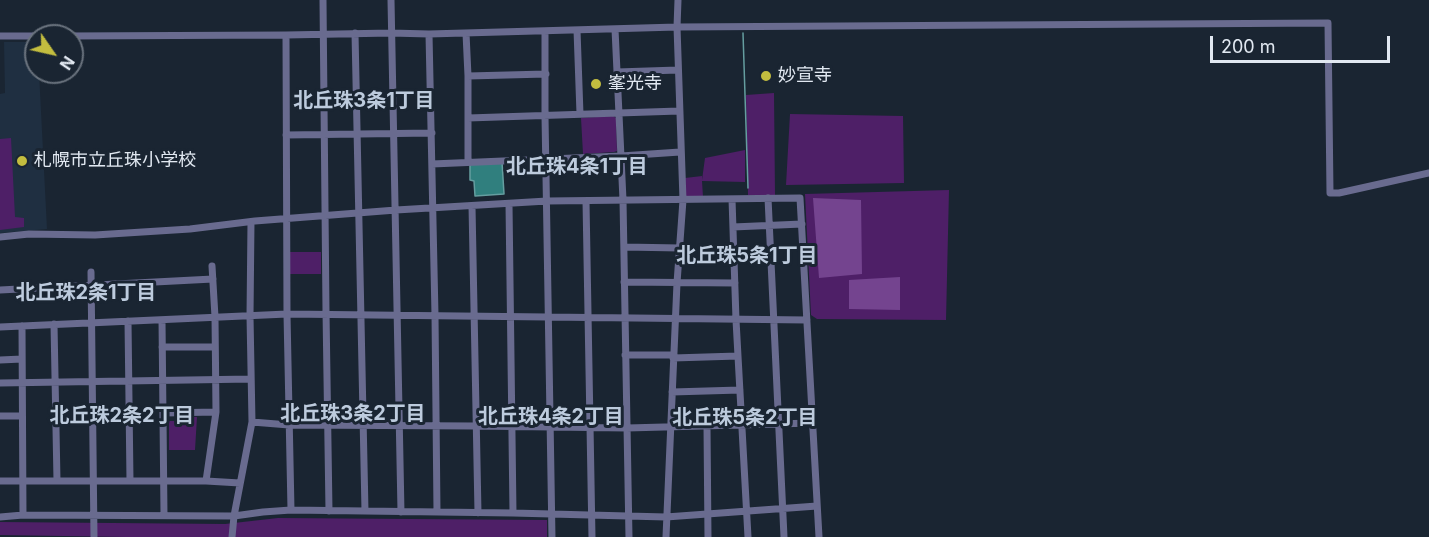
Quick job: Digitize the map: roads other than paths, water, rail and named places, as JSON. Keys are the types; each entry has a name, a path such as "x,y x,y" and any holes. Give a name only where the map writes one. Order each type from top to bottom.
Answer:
{"street":[{"path":"323,0 329,511"},
{"path":"391,0 401,512"},
{"path":"666,537 673,356 683,200 676,27 678,0"},
{"path":"84,36 429,34 676,27 1328,23 1330,193 1340,193 1429,173"},
{"path":"615,29 623,200 629,537"},
{"path":"577,30 580,114"},
{"path":"545,32 552,537"},
{"path":"356,33 365,511"},
{"path":"466,33 468,162"},
{"path":"429,34 437,512"},
{"path":"286,35 286,219 291,510"},
{"path":"0,36 24,36"},
{"path":"617,72 678,70"},
{"path":"468,76 546,74"},
{"path":"468,118 679,111"},
{"path":"286,135 432,133"},
{"path":"432,164 680,152"},
{"path":"768,198 784,537"},
{"path":"0,237 28,234 95,235 190,229 396,210 547,201 800,198 819,537"},
{"path":"732,199 748,537"},
{"path":"586,201 592,537"},
{"path":"509,204 513,513"},
{"path":"472,206 478,513"},
{"path":"232,537 252,422 251,222"},
{"path":"733,227 802,224"},
{"path":"624,247 680,248"},
{"path":"207,481 216,412 212,266"},
{"path":"91,272 94,537"},
{"path":"0,290 213,279"},
{"path":"624,282 735,283"},
{"path":"0,327 287,314 807,320"},
{"path":"162,320 164,515"},
{"path":"128,321 130,481"},
{"path":"54,324 57,481"},
{"path":"22,326 23,515"},
{"path":"162,347 215,347"},
{"path":"625,355 738,356"},
{"path":"0,360 22,359"},
{"path":"0,383 251,379"},
{"path":"672,392 740,390"},
{"path":"163,413 216,412"},
{"path":"0,416 22,416"},
{"path":"252,422 289,425 627,428 813,423"},
{"path":"707,426 708,537"},
{"path":"0,481 240,483"},
{"path":"0,517 23,515 234,516 291,510 666,517 817,506"}],"waterway":[{"path":"743,33 748,188"}],"place":[{"name":"妙宣寺","path":"766,76"},
{"name":"峯光寺","path":"596,84"},
{"name":"札幌市立丘珠小学校","path":"22,161"}],"district":[{"name":"北丘珠3条1丁目","path":"364,101"},
{"name":"北丘珠4条1丁目","path":"577,167"},
{"name":"北丘珠5条1丁目","path":"747,256"},
{"name":"北丘珠2条1丁目","path":"86,293"},
{"name":"北丘珠3条2丁目","path":"353,414"},
{"name":"北丘珠2条2丁目","path":"122,416"},
{"name":"北丘珠4条2丁目","path":"551,417"},
{"name":"北丘珠5条2丁目","path":"745,418"}]}
